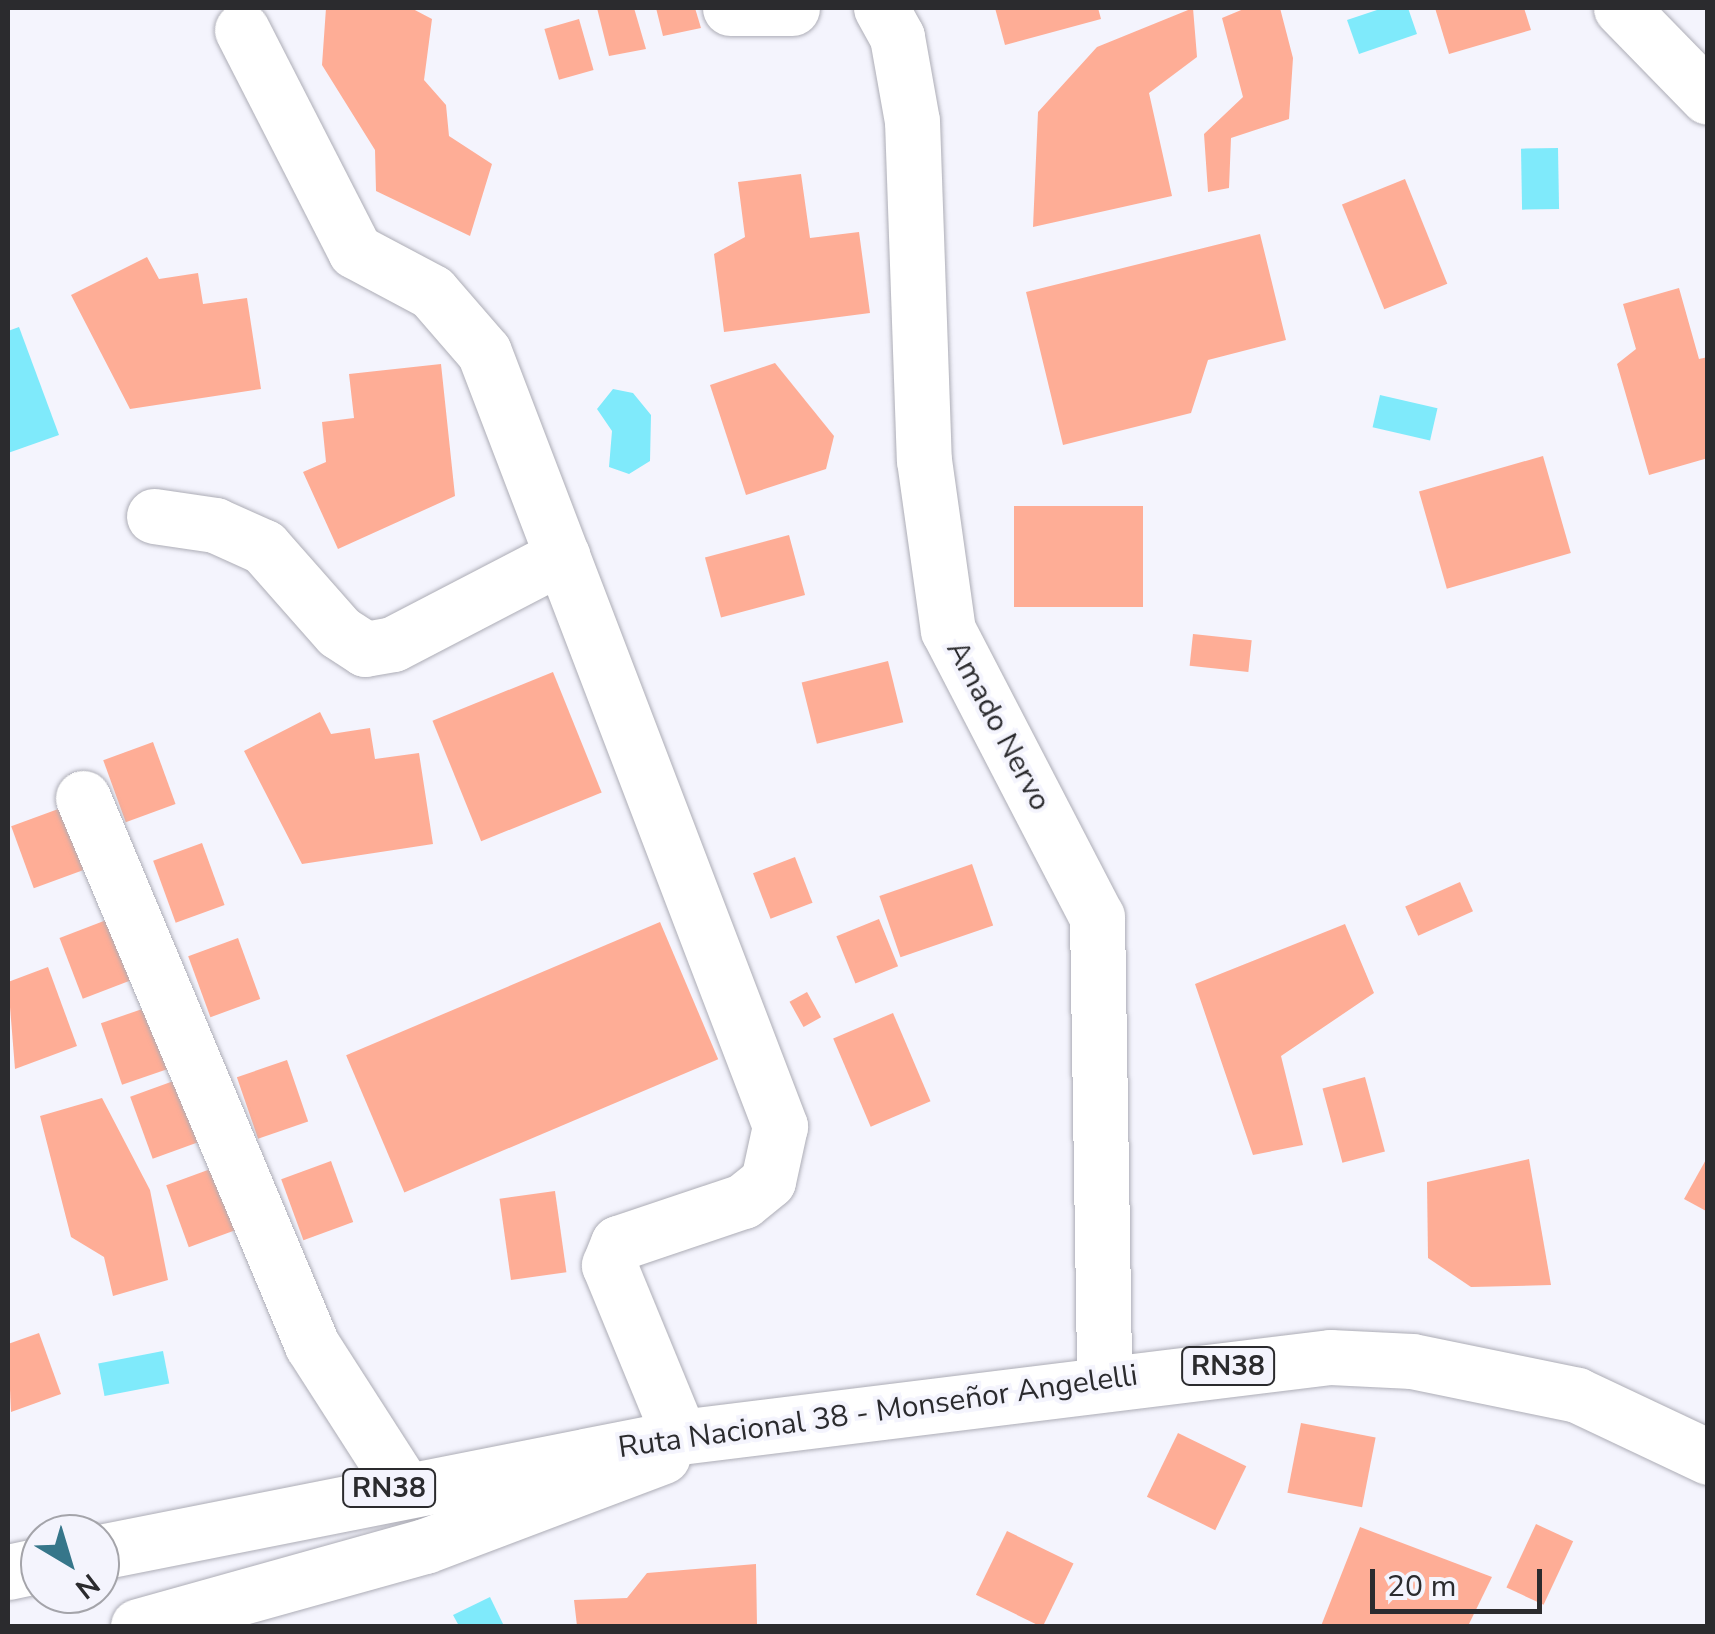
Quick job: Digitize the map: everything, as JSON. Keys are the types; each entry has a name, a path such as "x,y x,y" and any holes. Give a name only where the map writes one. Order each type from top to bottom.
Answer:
{"street":[{"path":"730,8 792,8"},
{"name":"Amado Nervo","path":"881,8 897,38 912,121 924,460 948,630 1097,917 1104,1380"},
{"path":"1621,8 1708,97"},
{"path":"242,30 355,251 432,292 484,352 780,1126 768,1182 742,1201 618,1243 610,1265 680,1437"},
{"path":"154,516 215,526 264,548 339,632 366,649 393,644 562,556"},
{"path":"83,798 312,1345 402,1486"},
{"name":"Ruta Nacional 38 - Monseñor Angelelli","path":"120,1548 402,1486 680,1437 1104,1380 1330,1357 1412,1360 1576,1395 1708,1456"},
{"path":"138,1626 425,1546 734,1429"}],"water":[{"path":"1383,8 1408,8 1417,34 1359,54 1347,20"},
{"path":"1558,148 1559,209 1522,210 1521,149"},
{"path":"19,327 59,435 8,453 8,331"},
{"path":"613,389 633,393 651,415 650,461 629,474 609,467 612,431 597,409"},
{"path":"1380,395 1437,408 1430,440 1373,427"},
{"path":"163,1351 169,1383 105,1396 98,1364"},
{"path":"490,1597 504,1626 459,1626 453,1615"}],"building":[{"path":"326,8 411,8 432,19 424,80 446,105 449,136 492,164 470,236 376,191 375,150 322,65"},
{"path":"597,8 634,8 646,49 609,56"},
{"path":"656,8 695,8 701,28 663,36"},
{"path":"995,8 1098,8 1101,19 1005,45"},
{"path":"1193,8 1197,57 1149,93 1172,196 1033,227 1038,112 1097,47"},
{"path":"1246,8 1280,8 1293,58 1289,119 1231,138 1229,188 1208,192 1204,134 1243,97 1222,18"},
{"path":"1435,8 1524,8 1531,30 1449,54"},
{"path":"579,19 594,70 559,80 544,29"},
{"path":"801,174 810,238 859,232 870,313 724,332 714,254 745,237 738,182"},
{"path":"1405,179 1447,284 1384,309 1342,204"},
{"path":"1260,234 1286,340 1208,360 1191,413 1063,445 1026,292"},
{"path":"147,257 159,279 198,273 203,304 247,298 261,389 130,409 71,295"},
{"path":"1679,288 1699,359 1708,357 1708,458 1649,475 1617,364 1636,349 1623,304"},
{"path":"775,363 834,436 826,469 746,495 710,385"},
{"path":"441,364 455,496 338,549 303,472 326,462 322,422 354,418 349,374"},
{"path":"1543,456 1571,553 1447,589 1419,492"},
{"path":"1014,506 1143,506 1143,607 1014,607"},
{"path":"789,535 805,595 721,617 705,558"},
{"path":"1193,634 1252,640 1248,672 1190,666"},
{"path":"888,661 903,722 817,744 802,683"},
{"path":"553,672 602,793 481,841 432,721"},
{"path":"320,712 331,734 370,728 375,759 419,753 433,844 302,864 244,751"},
{"path":"153,742 176,804 126,822 103,760"},
{"path":"61,808 84,870 34,888 11,826"},
{"path":"202,843 225,905 176,923 153,861"},
{"path":"795,857 813,903 771,919 753,873"},
{"path":"972,864 993,925 901,957 879,896"},
{"path":"1460,882 1473,911 1418,936 1405,906"},
{"path":"109,919 132,980 83,999 60,938"},
{"path":"879,919 898,966 855,984 836,936"},
{"path":"660,922 718,1059 404,1192 346,1055"},
{"path":"1345,924 1374,993 1281,1056 1303,1145 1253,1155 1195,984"},
{"path":"238,938 260,999 210,1017 188,956"},
{"path":"48,967 77,1046 15,1069 8,982"},
{"path":"807,992 821,1017 804,1027 790,1002"},
{"path":"151,1006 172,1067 122,1085 101,1023"},
{"path":"893,1013 931,1101 871,1127 833,1038"},
{"path":"287,1060 308,1121 258,1139 237,1077"},
{"path":"1365,1077 1385,1151 1342,1163 1322,1088"},
{"path":"179,1079 202,1141 153,1159 130,1097"},
{"path":"102,1098 150,1190 168,1280 113,1296 104,1257 71,1237 40,1116"},
{"path":"1708,1156 1708,1212 1684,1199"},
{"path":"1529,1159 1551,1285 1471,1287 1428,1258 1427,1182"},
{"path":"331,1161 353,1222 303,1240 281,1179"},
{"path":"216,1167 239,1229 189,1247 166,1185"},
{"path":"555,1191 566,1272 511,1280 500,1199"},
{"path":"39,1333 61,1394 11,1412 8,1344"},
{"path":"1301,1423 1376,1438 1362,1507 1287,1493"},
{"path":"1178,1433 1246,1466 1215,1530 1147,1497"},
{"path":"1536,1524 1573,1541 1544,1605 1506,1587"},
{"path":"1360,1527 1492,1577 1468,1626 1321,1626"},
{"path":"1007,1531 1074,1563 1043,1626 976,1595"},
{"path":"756,1564 757,1626 577,1626 574,1600 627,1598 647,1573"}]}
